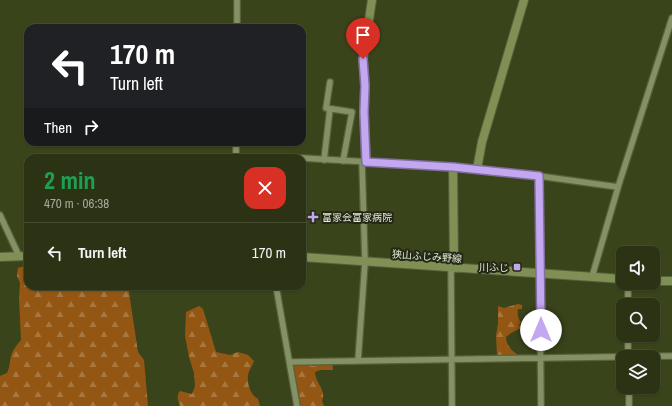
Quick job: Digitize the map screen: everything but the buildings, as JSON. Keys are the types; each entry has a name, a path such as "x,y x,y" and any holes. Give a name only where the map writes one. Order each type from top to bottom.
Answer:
{"street":[{"path":"237,24 238,0"},
{"path":"358,361 365,262 365,86 363,59 372,0"},
{"path":"477,169 482,142 524,0"},
{"path":"592,277 618,187 672,18"},
{"path":"330,82 326,108 352,112 364,112"},
{"path":"324,160 330,109"},
{"path":"344,161 352,112"},
{"path":"306,158 477,169 618,187"},
{"path":"452,406 453,167"},
{"path":"539,176 542,406"},
{"path":"0,215 19,256"},
{"path":"0,257 24,256"},
{"name":"狭山ふじみ野線","path":"306,257 616,279"},
{"path":"660,281 672,282"},
{"path":"277,290 297,406"},
{"path":"660,356 672,356"},
{"path":"290,362 616,357"},
{"path":"629,394 629,406"}],"green space":[{"path":"24,266 24,290 129,290 138,352 144,360 148,406 0,406 0,376 7,373 12,354 21,340 19,298 20,283 17,276 18,268"},
{"path":"518,304 522,305 522,309 518,309 518,318 521,322 519,325 521,328 506,337 508,345 517,354 517,357 499,357 497,355 496,335 498,324 498,306 504,308"},
{"path":"199,306 203,309 216,352 230,355 238,352 248,355 254,361 248,374 248,383 251,392 258,399 260,406 180,406 178,396 180,391 192,394 195,386 194,373 185,336 186,312"},
{"path":"311,363 313,366 319,364 332,364 333,370 320,370 315,372 323,393 322,401 324,406 295,406 290,368 299,364"}],"place":[{"name":"富家会富家病院","path":"313,217"},
{"name":"川ふじ","path":"517,267"}],"route":[{"path":"363,59 365,78 364,149 366,162 453,167 539,176 541,330"}]}
